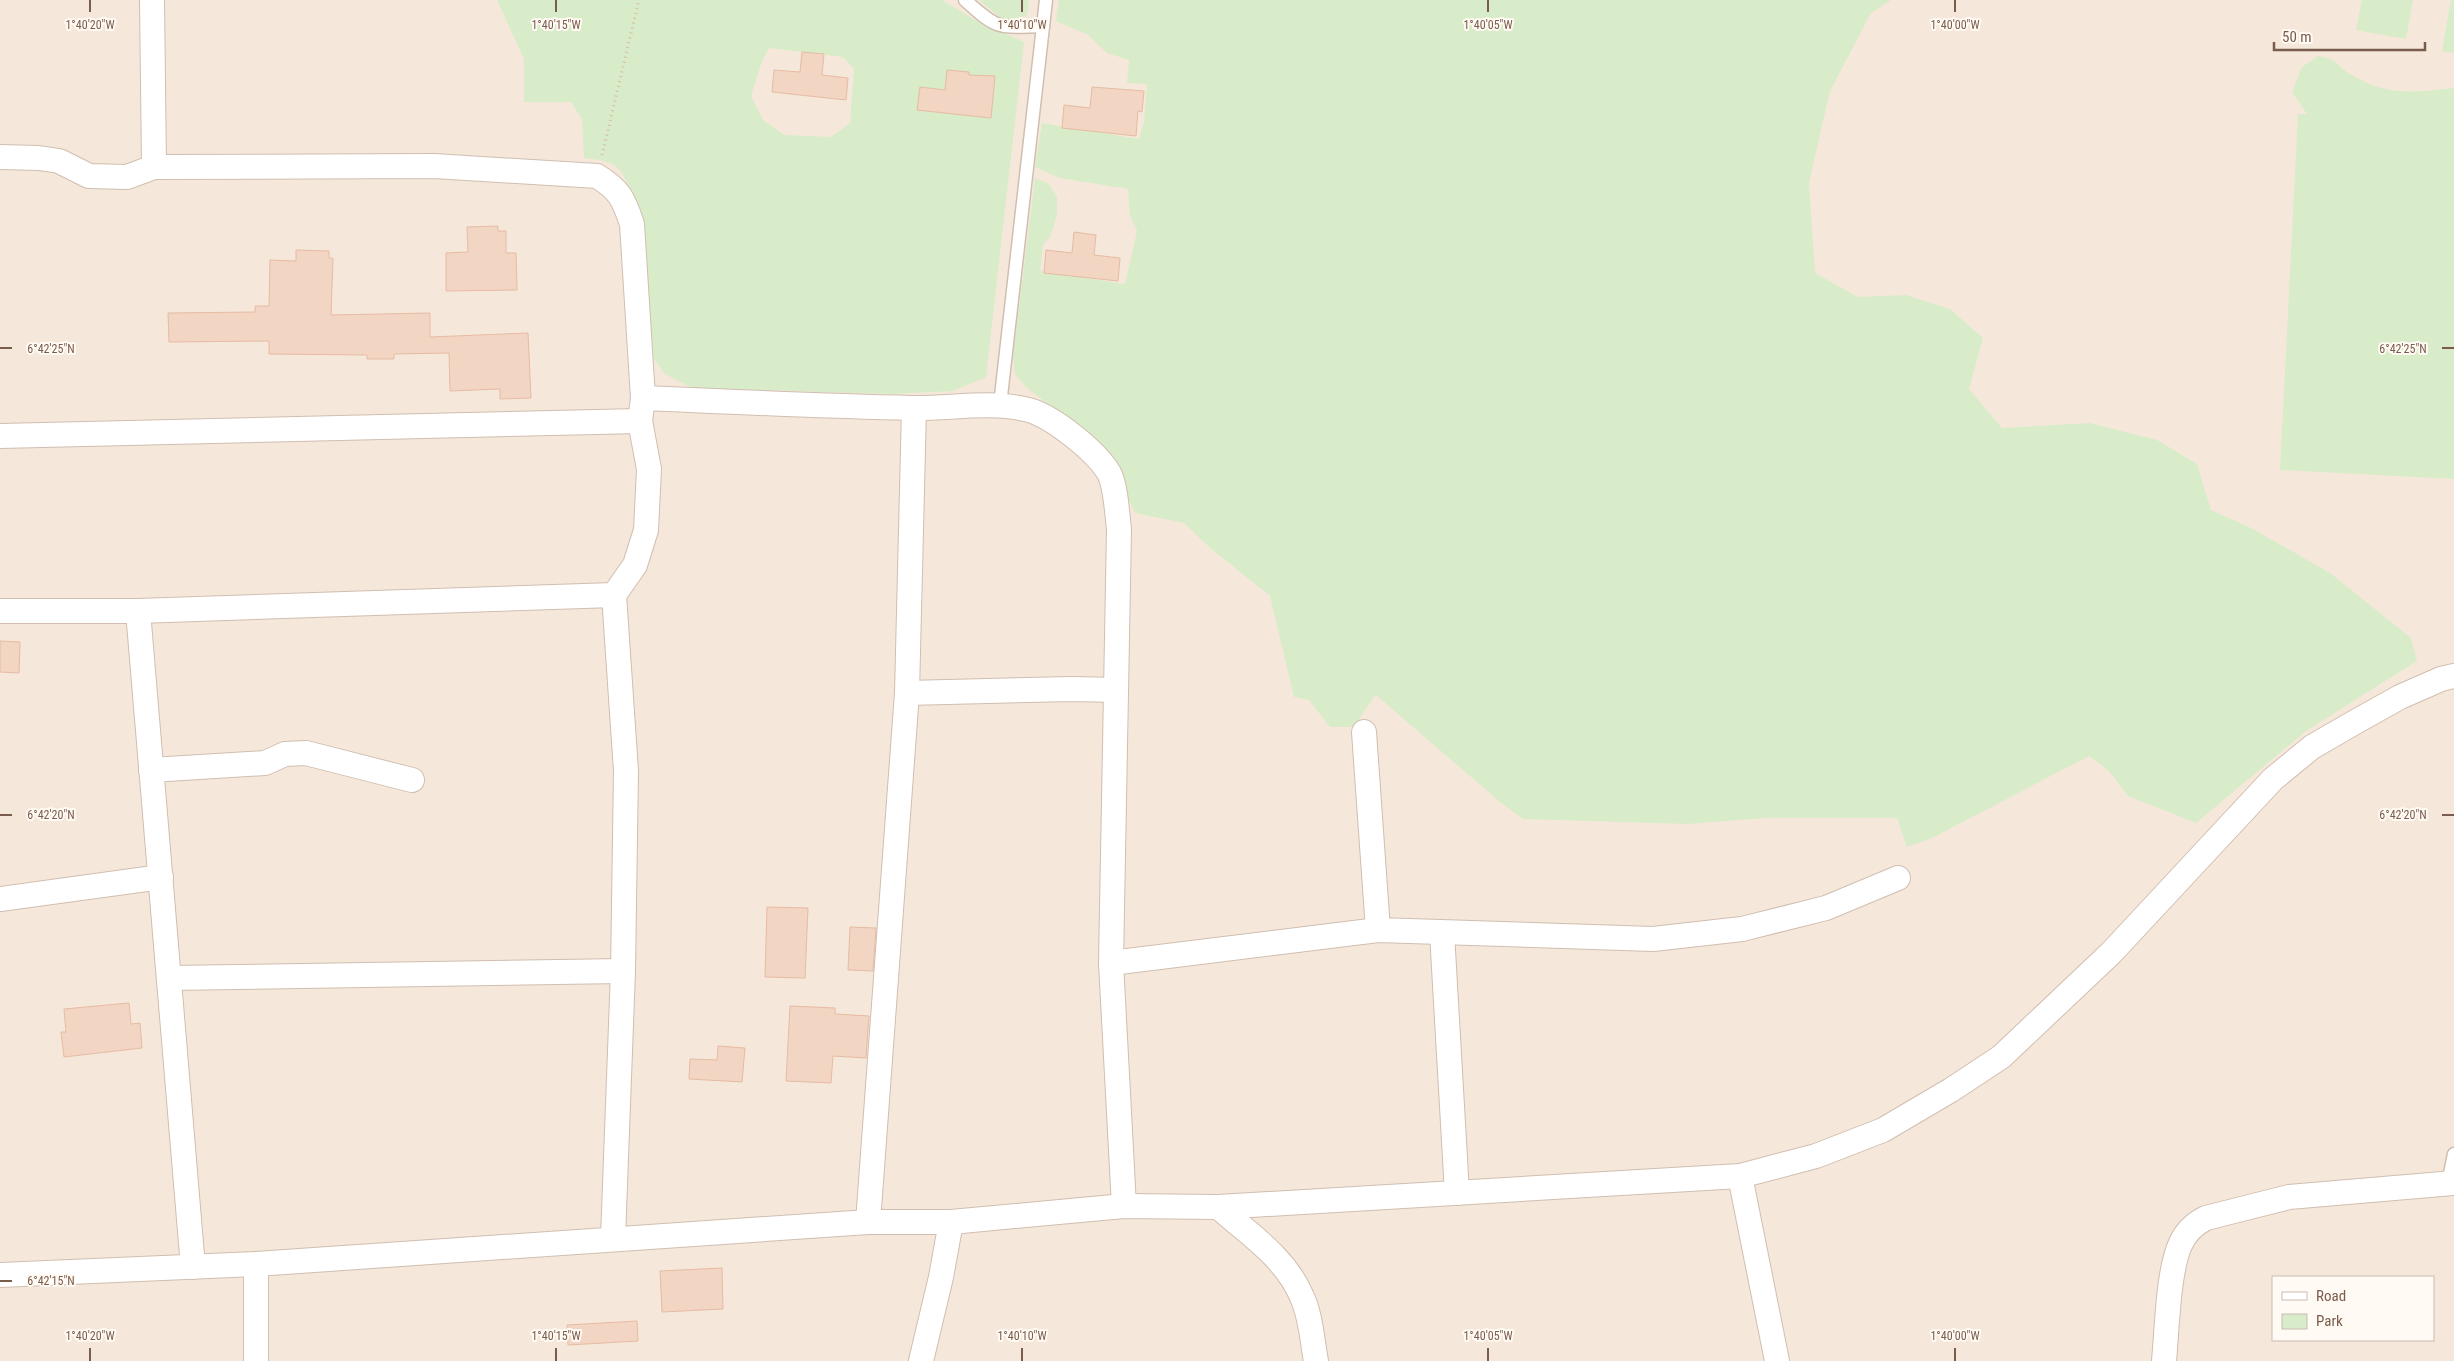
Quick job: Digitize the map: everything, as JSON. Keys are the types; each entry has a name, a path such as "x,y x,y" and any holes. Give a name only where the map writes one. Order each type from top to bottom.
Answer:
{"street":[{"path":"152,0 154,167"},
{"path":"0,157 39,158 59,161 89,176 127,177 154,167 434,166 597,176 609,184 624,199 632,224 642,410 648,469 646,530 635,565 614,595 626,771 623,971 613,1238"},
{"path":"0,436 642,410 914,408 1000,405 1030,410 1061,428 1086,448 1109,474 1117,506 1119,529 1111,963 1124,1206"},
{"path":"868,1222 907,694 914,408"},
{"path":"0,611 138,610 614,595"},
{"path":"138,610 193,1267"},
{"path":"0,1275 256,1264 868,1222 951,1222 1124,1206 1218,1207 1740,1176 1816,1156 1883,1130 1951,1090 2001,1057 2111,953 2273,779 2312,747 2400,697 2441,679 2454,676"},
{"path":"907,694 1072,689 1116,690"},
{"path":"1364,732 1378,930"},
{"path":"151,770 265,763 285,754 306,753 412,780"},
{"path":"0,899 161,878"},
{"path":"1111,963 1378,930 1653,939 1742,929 1826,908 1898,878"},
{"path":"1442,932 1457,1193"},
{"path":"169,978 623,971"},
{"path":"1740,1176 1777,1361"},
{"path":"2164,1361 2174,1262 2180,1244 2195,1223 2206,1218 2289,1197 2451,1183"},
{"path":"1218,1207 1275,1256 1302,1296 1310,1325 1316,1361"},
{"path":"921,1361 941,1277 951,1222"},
{"path":"256,1264 256,1361"}],"lane":[{"path":"965,0 993,24 1002,27 1043,26"},
{"path":"1000,405 1046,0"},
{"path":"2451,1183 2454,1154"}],"path":[{"path":"597,176 639,0"}],"shaded area":[{"path":"0,0 2454,0 2454,1361 0,1361"}],"green space":[{"path":"497,0 942,0 977,21 1024,42 986,377 953,391 891,394 692,388 665,374 651,355 630,188 621,172 613,164 584,158 582,120 571,102 524,102 524,59","holes":["769,48 843,57 854,69 850,123 831,137 784,135 763,120 751,96 762,61"]},
{"path":"979,0 1029,0 1027,15 1007,23"},
{"path":"1059,0 1891,0 1871,13 1830,91 1809,183 1815,273 1858,297 1906,295 1950,309 1983,338 1969,389 2002,428 2090,423 2157,440 2197,464 2211,510 2253,529 2330,573 2411,638 2417,661 2306,731 2196,823 2128,796 2108,770 2089,756 1932,838 1907,847 1897,818 1766,818 1687,824 1523,819 1500,802 1376,695 1353,727 1330,727 1309,700 1294,697 1270,596 1209,547 1184,523 1135,513 1128,498 1120,469 1105,448 1027,388 1015,374 1013,356 1035,178 1049,184 1057,197 1057,215 1050,237 1043,245 1040,271 1125,284 1137,231 1130,215 1128,189 1060,178 1035,167 1042,123 1139,139 1144,121 1147,84 1127,83 1129,60 1107,53 1088,35 1056,21"},
{"path":"2362,0 2413,0 2406,39 2356,30"},
{"path":"2451,0 2454,0 2454,53 2442,51"},
{"path":"2318,56 2334,61 2345,71 2363,81 2388,89 2413,92 2454,88 2454,479 2280,470 2298,114 2307,114 2292,92 2302,67"}],"building":[{"path":"802,52 824,54 822,75 848,78 846,100 772,92 774,70 800,72"},
{"path":"947,70 969,72 969,75 995,76 991,118 917,110 920,87 945,90"},
{"path":"1092,87 1144,91 1142,112 1138,111 1136,136 1062,128 1064,105 1090,108"},
{"path":"498,226 498,231 506,231 506,253 516,253 517,290 446,291 446,253 468,252 467,227"},
{"path":"1074,232 1096,235 1094,255 1120,258 1118,281 1044,273 1046,250 1072,253"},
{"path":"296,250 329,251 329,258 333,258 331,315 430,313 430,337 528,333 531,398 500,399 500,389 450,391 449,353 394,354 394,359 367,359 367,355 269,354 269,341 169,342 168,313 255,312 255,306 269,306 270,260 296,261"},
{"path":"0,641 20,642 19,673 0,672"},
{"path":"767,907 808,908 805,978 765,977"},
{"path":"850,927 876,928 873,971 848,970"},
{"path":"129,1003 131,1024 140,1023 142,1048 64,1057 61,1032 66,1032 64,1009"},
{"path":"790,1006 835,1008 835,1014 869,1016 866,1058 833,1056 831,1083 786,1081"},
{"path":"718,1046 745,1048 742,1082 689,1079 690,1059 717,1060"},
{"path":"722,1268 723,1309 662,1312 660,1271"},
{"path":"637,1321 638,1341 568,1345 567,1325"}]}
